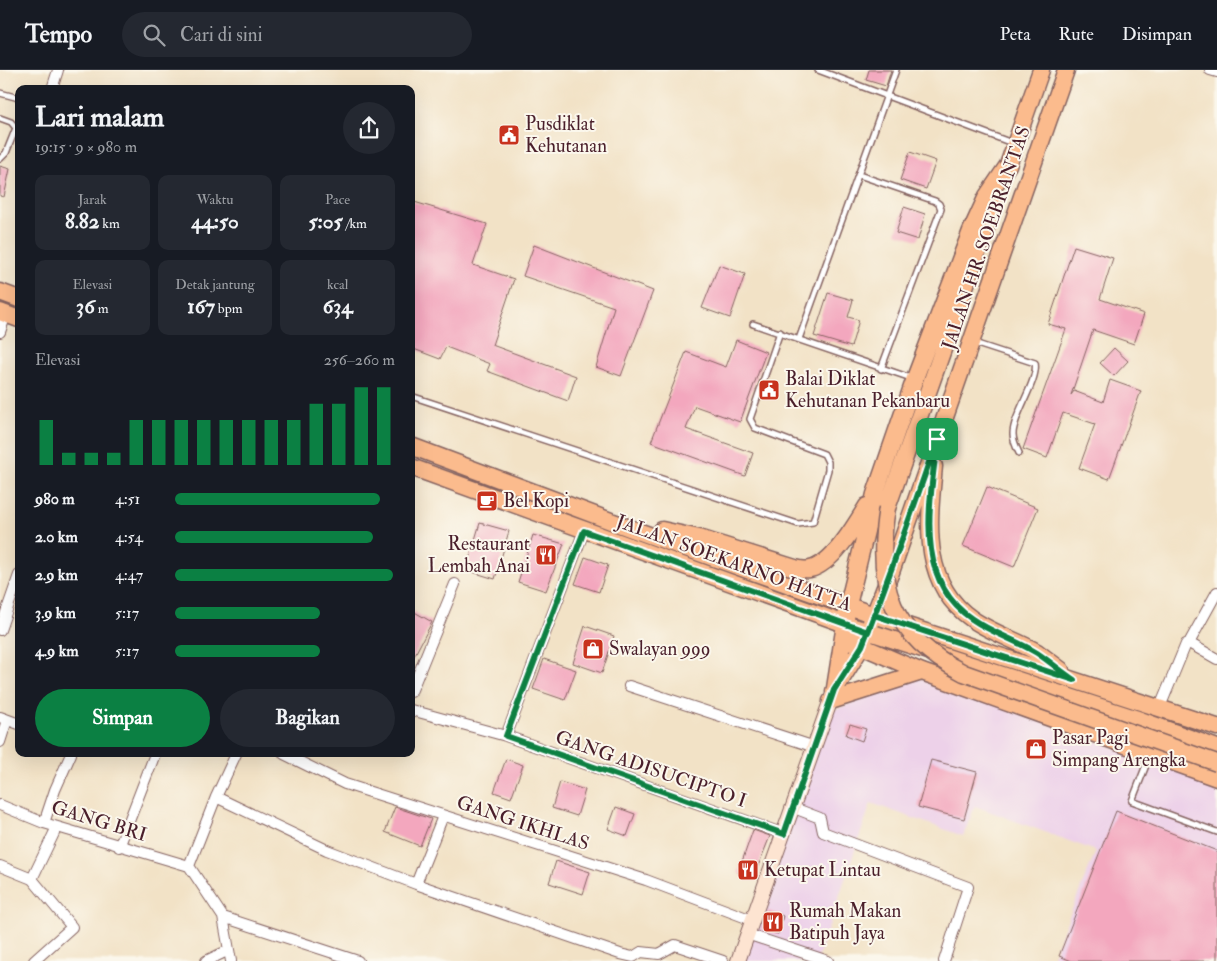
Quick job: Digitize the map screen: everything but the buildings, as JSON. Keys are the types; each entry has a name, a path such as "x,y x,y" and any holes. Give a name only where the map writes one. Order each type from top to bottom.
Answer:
{"main road":[{"name":"JALAN HR. SOEBRANTAS","path":"833,696 848,605 875,494 915,378 971,230 988,196 1008,166 1041,70"},
{"name":"JALAN HR. SOEBRANTAS","path":"833,696 865,639 874,615 1066,70"},
{"path":"1008,166 887,508 882,540 884,569 892,604 907,630 933,655 964,673 1217,763"},
{"path":"0,292 15,298"},
{"path":"937,439 929,520 931,552 937,579 952,602 973,619 1036,652 1074,680"},
{"name":"JALAN SOEKARNO HATTA","path":"415,447 874,615 1217,727"},
{"name":"JALAN SOEKARNO HATTA","path":"415,468 584,531 843,632 1135,718 1217,748"},
{"path":"632,528 660,530 699,538 795,568 811,569 828,558 846,540 875,494"},
{"path":"865,639 922,672 1217,778"},
{"path":"738,961 833,696 922,672"}],"street":[{"path":"53,85 58,70"},
{"path":"1210,70 1217,72"},
{"path":"0,332 8,315"},
{"path":"506,736 584,531"},
{"path":"415,682 456,584"},
{"path":"0,630 15,586"},
{"path":"1160,707 1183,648 1189,643 1217,592"},
{"path":"1189,643 1217,659"},
{"path":"629,686 815,747"},
{"name":"GANG ADISUCIPTO I","path":"415,711 506,736 784,834"},
{"path":"0,742 4,718"},
{"path":"44,823 54,790 70,757"},
{"path":"120,847 154,757"},
{"path":"206,961 229,956 223,917 189,866 216,797 235,757"},
{"name":"GANG IKHLAS","path":"290,757 345,784 646,880 752,920"},
{"path":"216,797 327,850 416,884 620,954 633,957 641,952 655,954 675,945 723,961"},
{"name":"GANG BRI","path":"0,805 44,823 189,866"},
{"path":"794,808 820,818 823,832 968,888 944,961"},
{"path":"416,884 443,816"},
{"path":"32,879 57,827"},
{"path":"0,866 32,879 72,927 34,961"},
{"path":"223,917 358,961"},
{"path":"747,934 828,961"}],"lane":[{"path":"818,70 1015,144"},
{"path":"799,339 896,70"},
{"path":"0,93 15,97"},
{"path":"0,118 15,126"},
{"path":"0,160 6,153 15,130"},
{"path":"859,175 935,201 939,204 940,209 881,369"},
{"path":"753,324 881,369 915,378"},
{"path":"415,397 798,524 808,524 813,522 828,470 828,462 824,454 760,431 752,426 750,419 780,332"},
{"path":"971,342 1035,363 1031,382 1013,430 1014,440 1019,453"},
{"path":"1150,754 1132,802 1217,832"}],"shaded area":[{"path":"920,677 1217,785 1217,961 1064,961 1053,956 1096,851 975,806 963,836 871,803 817,961 743,961 831,711"}],"place":[{"name":"Pusdiklat Kehutanan","path":"509,135"},
{"name":"Balai Diklat Kehutanan Pekanbaru","path":"769,390"},
{"name":"Bel Kopi","path":"487,501"},
{"name":"Restaurant Lembah Anai","path":"546,555"},
{"name":"Swalayan 999","path":"593,649"},
{"name":"Pasar Pagi Simpang Arengka","path":"1036,749"},
{"name":"Ketupat Lintau","path":"748,870"},
{"name":"Rumah Makan Batipuh Jaya","path":"773,922"}],"route":[{"path":"937,439 891,572 874,615 868,632 584,531 506,736 784,834 834,690 845,677 862,646 868,632 874,615 1074,680 1036,652 973,619 952,602 937,579 931,552 929,520 937,439"}]}
